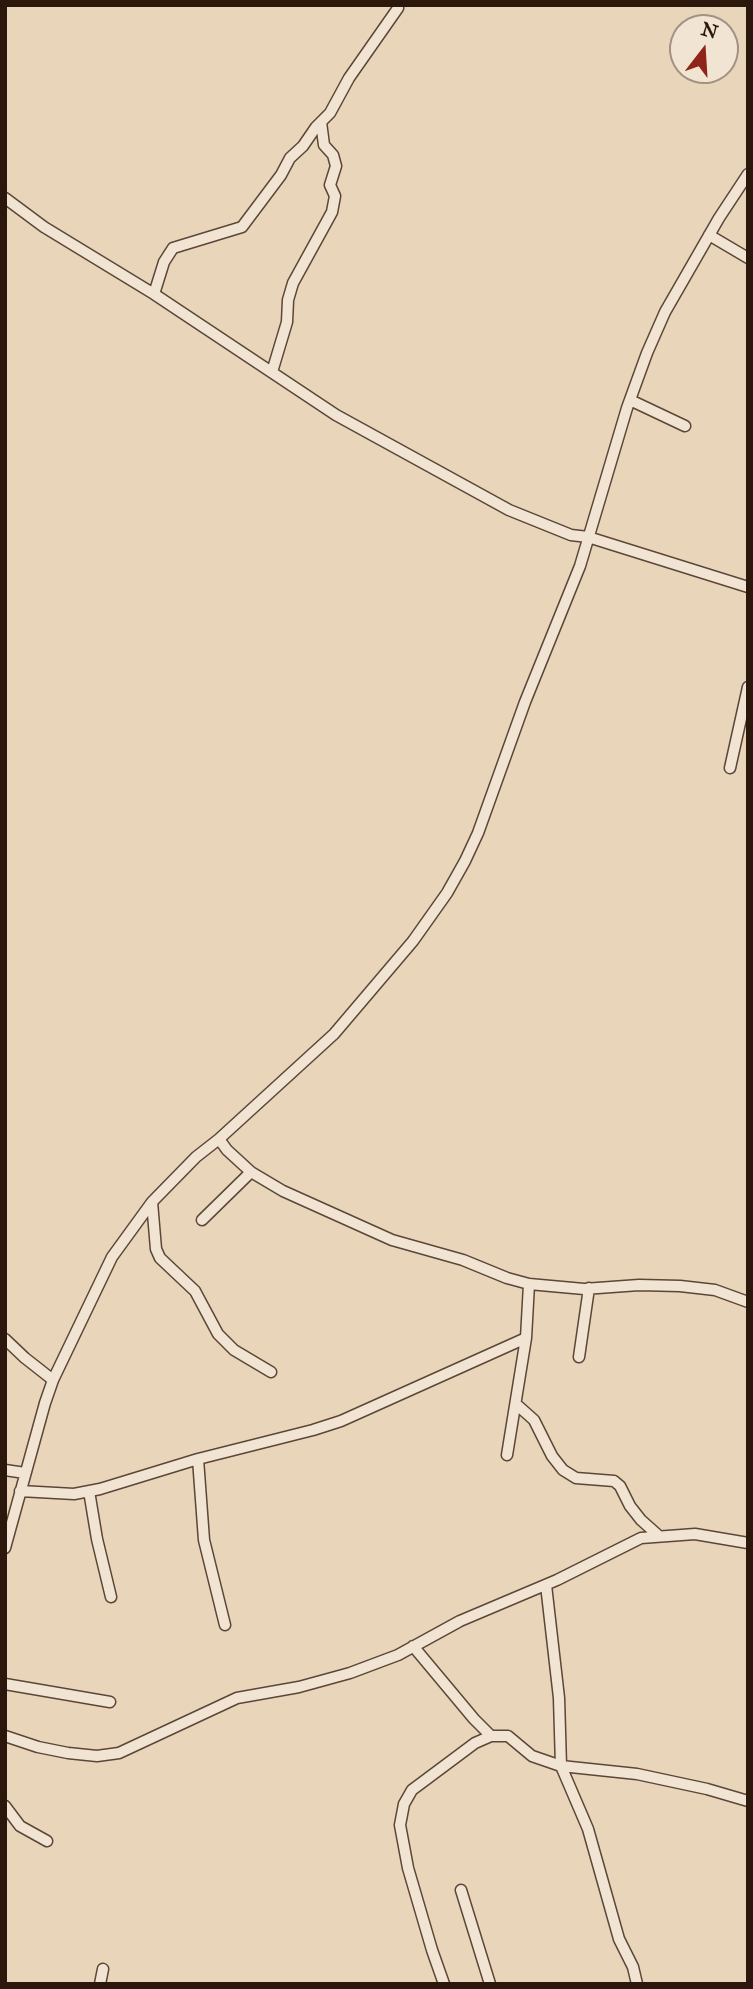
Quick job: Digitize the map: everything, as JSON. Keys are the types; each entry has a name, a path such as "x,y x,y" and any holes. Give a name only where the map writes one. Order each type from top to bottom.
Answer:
{"street":[{"path":"154,294 164,262 173,248 242,227 281,175 290,158 330,113 349,78 398,9"},
{"path":"272,372 293,284 331,212 335,196 330,185 336,166 333,155 324,145 321,122"},
{"path":"5,1548 9,1519 53,1380 112,1257 152,1202 196,1157 334,1034 413,942 447,893 478,833 525,702 580,566 630,400 665,312 748,174"},
{"path":"5,198 44,227 154,294 336,415 509,510 570,535 588,537 748,587"},
{"path":"709,235 748,258"},
{"path":"630,400 684,426"},
{"path":"730,768 748,687"},
{"path":"219,1139 251,1172 283,1191 392,1240 463,1260 507,1278 529,1283 589,1288 680,1286 715,1290 748,1302"},
{"path":"202,1220 251,1172"},
{"path":"152,1202 156,1249 160,1258 194,1291 218,1334 234,1350 271,1372"},
{"path":"507,1455 526,1338 529,1283"},
{"path":"579,1357 589,1288"},
{"path":"20,1491 74,1494 89,1492 198,1458 341,1421 526,1338"},
{"path":"5,1339 53,1380"},
{"path":"516,1404 534,1420 552,1456 563,1470 576,1478 614,1481 641,1520 659,1536"},
{"path":"198,1458 204,1540 225,1625"},
{"path":"5,1470 25,1473"},
{"path":"89,1492 111,1597"},
{"path":"5,1736 68,1753 97,1756 119,1753 237,1698 299,1687 350,1673 398,1655 460,1621 546,1585 640,1538 695,1534 748,1543"},
{"path":"546,1585 559,1699 561,1766 588,1829 619,1939 633,1967 637,1984"},
{"path":"413,1646 491,1736"},
{"path":"5,1684 110,1702"},
{"path":"444,1984 403,1846 400,1825 404,1804 412,1790 475,1743 491,1736 508,1736 532,1756 561,1766 602,1773 637,1774 748,1801"},
{"path":"5,1806 20,1826 47,1841"},
{"path":"461,1890 490,1984"},
{"path":"100,1984 103,1969"}]}
